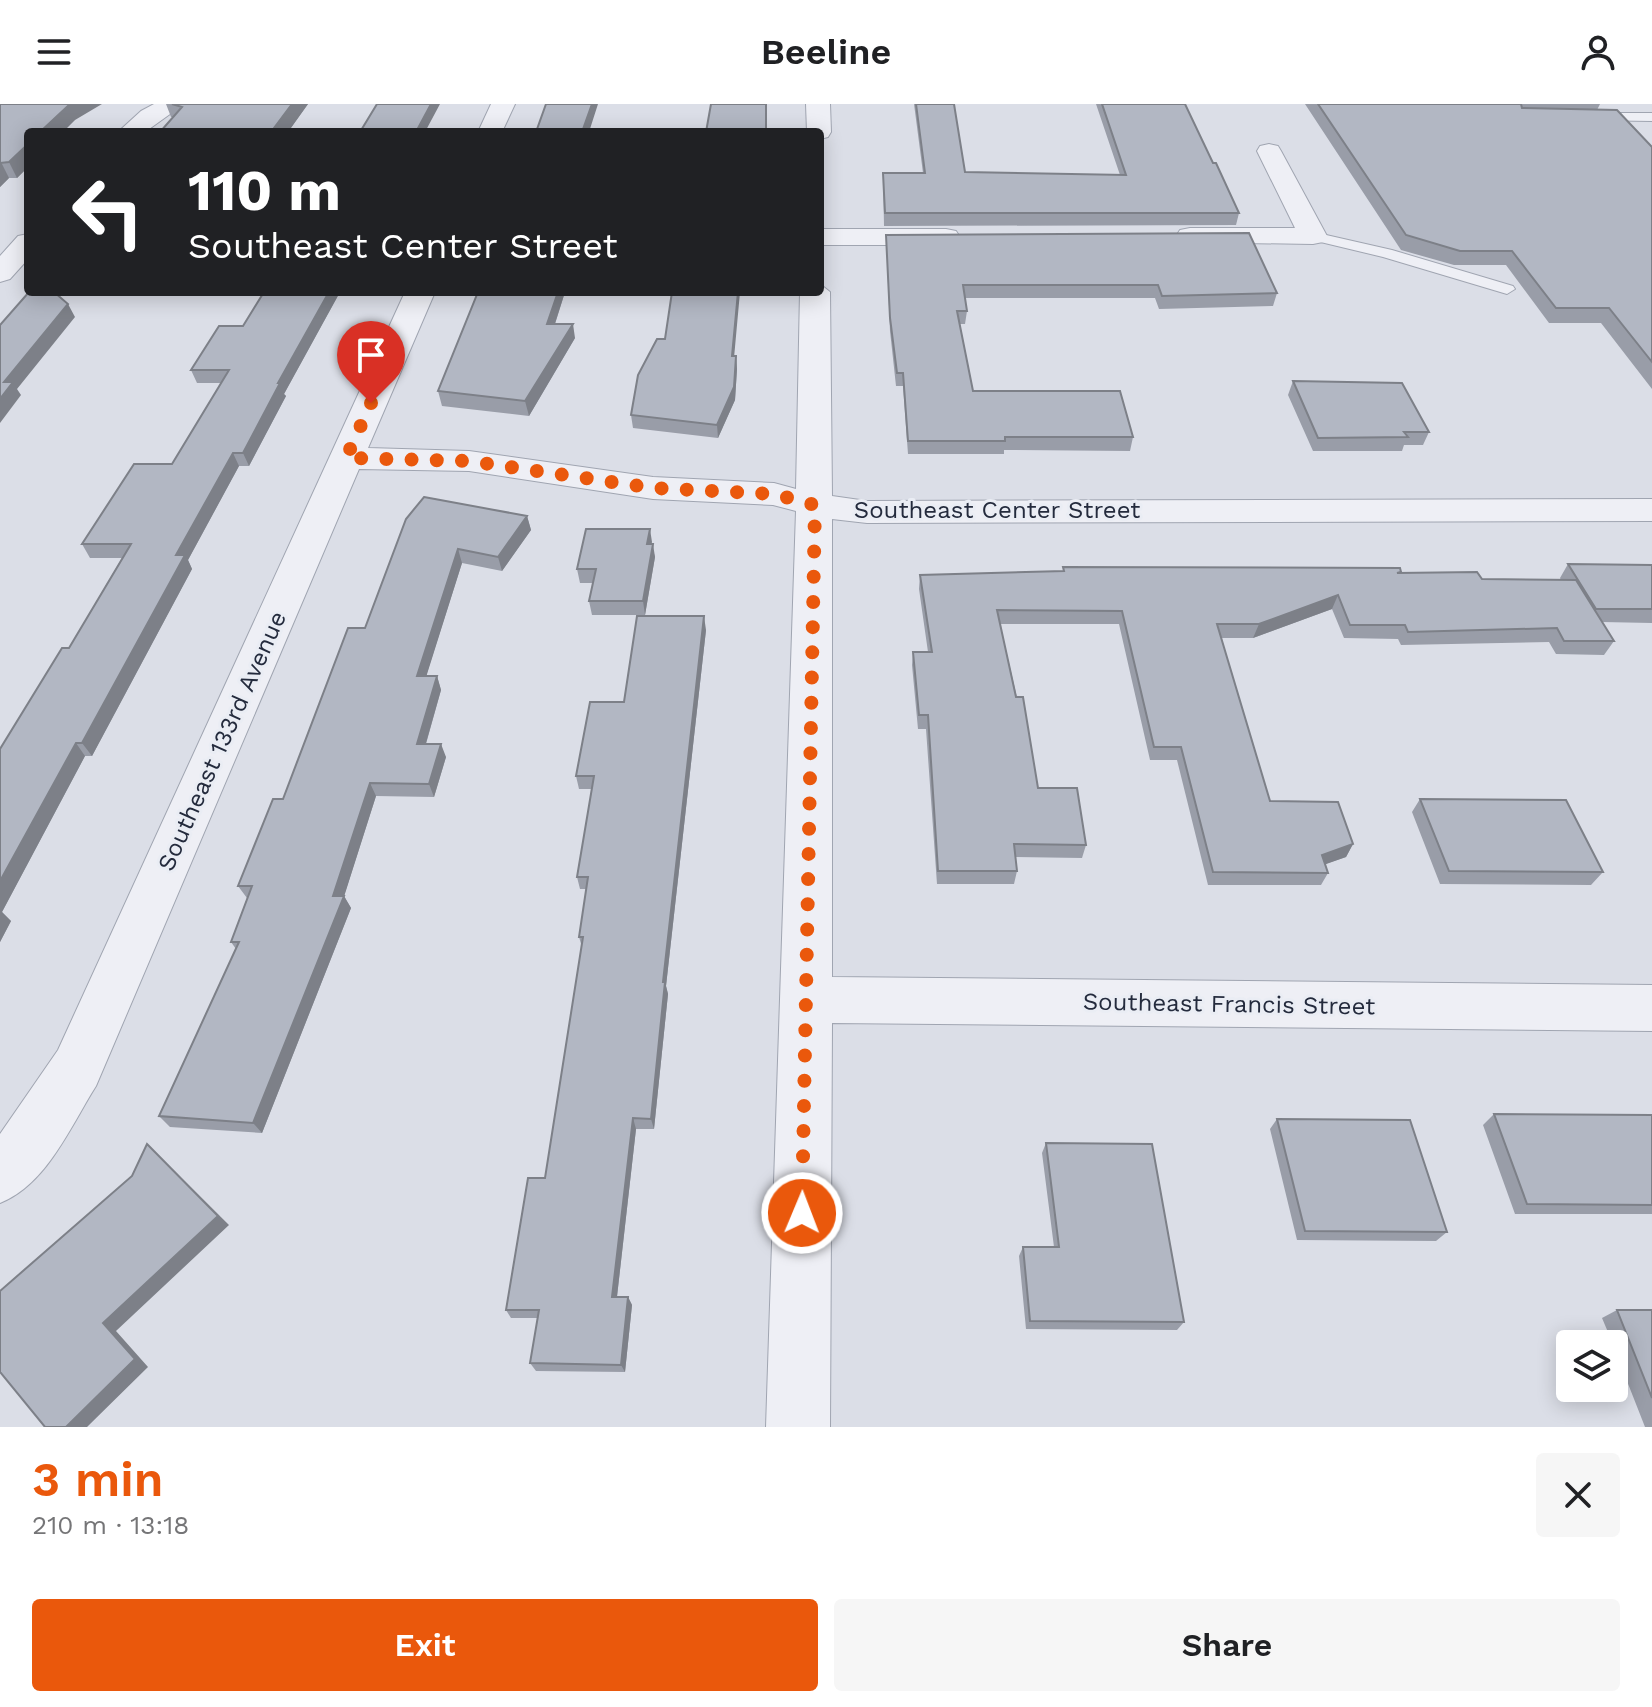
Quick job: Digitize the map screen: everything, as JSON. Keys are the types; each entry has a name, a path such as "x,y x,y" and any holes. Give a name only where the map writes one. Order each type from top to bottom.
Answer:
{"street":[{"path":"135,128 172,104"},
{"path":"492,128 503,104"},
{"path":"818,104 819,128"},
{"path":"1170,236 1313,236 1269,151"},
{"path":"824,237 979,237"},
{"path":"0,273 24,246"},
{"name":"Southeast 133rd Avenue","path":"0,1175 28,1144 77,1068 418,296"},
{"path":"798,1427 815,505 815,296"},
{"name":"Southeast Center Street","path":"346,458 469,461 653,488 774,494 815,505 867,512 1652,510"},
{"name":"Southeast Francis Street","path":"807,1000 1652,1008"}],"lane":[{"path":"1577,117 1652,117"},
{"path":"1313,236 1387,253 1507,289"}],"building":[{"path":"0,104 70,104 44,128 24,128 24,148 9,162 0,163"},
{"path":"172,104 292,104 274,128 164,128 182,107"},
{"path":"377,104 431,104 418,128 362,128"},
{"path":"546,104 592,104 583,128 537,128"},
{"path":"711,104 766,104 766,128 707,128"},
{"path":"916,104 954,104 965,172 1126,175 1102,104 1185,104 1239,213 885,213 883,173 925,173"},
{"path":"1318,104 1521,104 1522,108 1617,110 1652,147 1652,362 1609,308 1556,308 1512,251 1460,251 1406,235"},
{"path":"1249,233 1277,293 1162,296 1158,285 963,285 967,311 957,311 973,391 1120,391 1133,437 908,441 903,373 897,373 890,318 886,235"},
{"path":"25,296 59,296 68,304 4,382 13,382 0,399 0,325"},
{"path":"262,296 327,296 243,453 233,453 176,555 185,555 82,743 76,743 0,881 0,749 62,648 69,648 131,544 82,544 134,464 172,464 229,370 191,370 219,326 243,326"},
{"path":"476,296 557,296 547,324 573,324 525,401 438,391"},
{"path":"671,296 738,296 732,356 736,356 734,387 717,425 631,415 638,375 657,339 665,339"},
{"path":"1293,381 1402,383 1429,432 1404,432 1408,437 1318,438"},
{"path":"424,497 527,516 498,557 458,549 417,676 437,676 417,744 441,744 429,784 370,783 333,896 344,896 253,1123 159,1116 239,942 231,942 252,886 238,886 273,799 283,799 348,628 365,628 406,519"},
{"path":"586,529 650,529 647,544 653,544 643,601 589,601 596,569 577,569"},
{"path":"1568,564 1652,565 1652,609 1596,609"},
{"path":"1063,567 1400,568 1401,572 1397,573 1477,572 1482,579 1576,580 1614,641 1564,641 1557,628 1408,632 1405,625 1350,625 1338,595 1259,624 1217,624 1270,801 1338,802 1353,844 1322,855 1328,873 1213,872 1181,747 1154,747 1122,611 997,610 1016,697 1023,697 1038,788 1077,788 1086,845 1014,844 1017,871 938,871 928,715 919,715 913,652 932,652 920,575 1064,571"},
{"path":"637,616 704,616 663,982 651,1119 633,1118 612,1297 628,1297 621,1365 530,1363 539,1310 506,1310 528,1178 545,1178 583,937 579,937 588,877 577,877 594,776 576,776 590,702 624,702"},
{"path":"1420,799 1566,800 1603,872 1449,871"},
{"path":"1494,1114 1652,1115 1652,1205 1527,1204"},
{"path":"1277,1119 1410,1120 1447,1232 1305,1231"},
{"path":"1046,1143 1152,1144 1184,1322 1030,1321 1023,1247 1059,1247"},
{"path":"147,1144 218,1216 103,1323 135,1359 66,1427 45,1427 0,1372 0,1291 132,1176"},
{"path":"1617,1310 1652,1310 1652,1398 1628,1338 1628,1330 1625,1330"}],"route":[{"path":"371,403 346,458 469,461 625,485 774,494 815,505 802,1213"}]}
